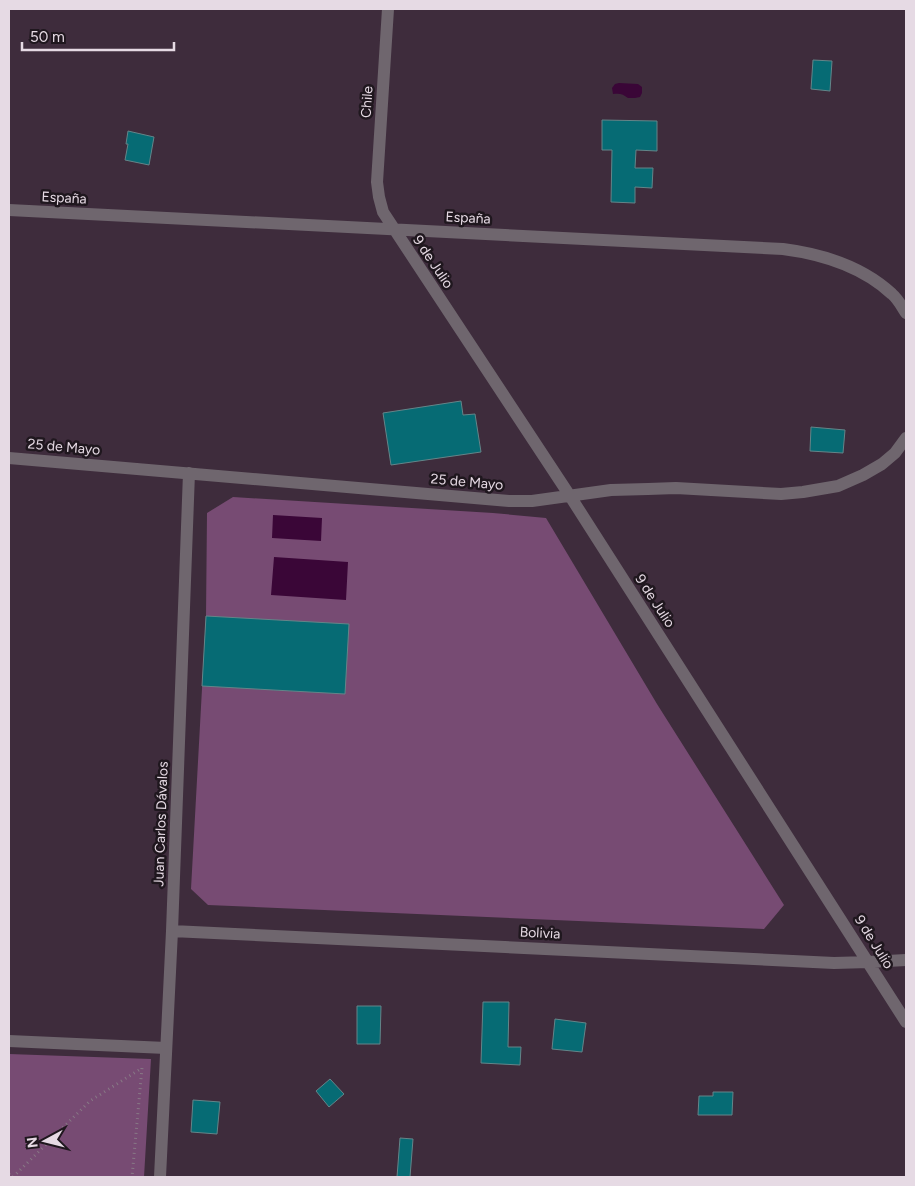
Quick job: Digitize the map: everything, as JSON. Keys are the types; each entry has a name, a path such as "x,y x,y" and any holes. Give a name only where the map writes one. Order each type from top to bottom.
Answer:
{"street":[{"name":"Chile","path":"379,197 377,182 388,9"},
{"name":"9 de Julio","path":"379,197 382,212 570,496 906,1022"},
{"name":"España","path":"9,210 802,251 828,258 878,282 894,296 906,313"},
{"name":"25 de Mayo","path":"9,458 509,501 532,501 611,490 667,488 780,494 838,486 882,464 895,453 906,438"},
{"name":"Juan Carlos Dávalos","path":"160,1177 172,931 189,473"},
{"name":"Bolivia","path":"172,931 824,962 906,960"},
{"path":"9,1041 166,1048"}],"path":[{"path":"11,1176 90,1101 142,1068 132,1177"}],"shaded area":[{"path":"615,84 638,84 642,87 640,97 628,98 621,94 613,94 612,88"},
{"path":"233,497 546,518 657,704 784,905 764,929 208,905 191,889 206,616 207,513"},
{"path":"273,515 322,518 321,541 272,538"},
{"path":"274,557 348,562 346,600 271,595"},
{"path":"9,1054 151,1059 144,1177 9,1177"}],"building":[{"path":"813,60 832,61 830,91 811,89"},
{"path":"602,120 657,121 657,151 636,150 635,168 653,168 652,188 635,187 635,203 611,202 612,150 602,150"},
{"path":"128,131 154,137 149,165 125,160"},
{"path":"461,401 463,415 475,414 481,452 391,465 383,413"},
{"path":"811,427 845,430 843,453 810,451"},
{"path":"206,616 349,624 345,694 202,686"},
{"path":"483,1002 509,1002 508,1047 521,1047 520,1065 481,1063"},
{"path":"357,1006 381,1006 380,1044 357,1044"},
{"path":"555,1019 586,1023 582,1052 552,1049"},
{"path":"330,1079 344,1094 329,1107 316,1091"},
{"path":"713,1092 733,1092 732,1115 698,1115 699,1096 713,1096"},
{"path":"193,1100 220,1102 217,1134 191,1132"},
{"path":"400,1138 413,1139 410,1177 397,1177"}]}
